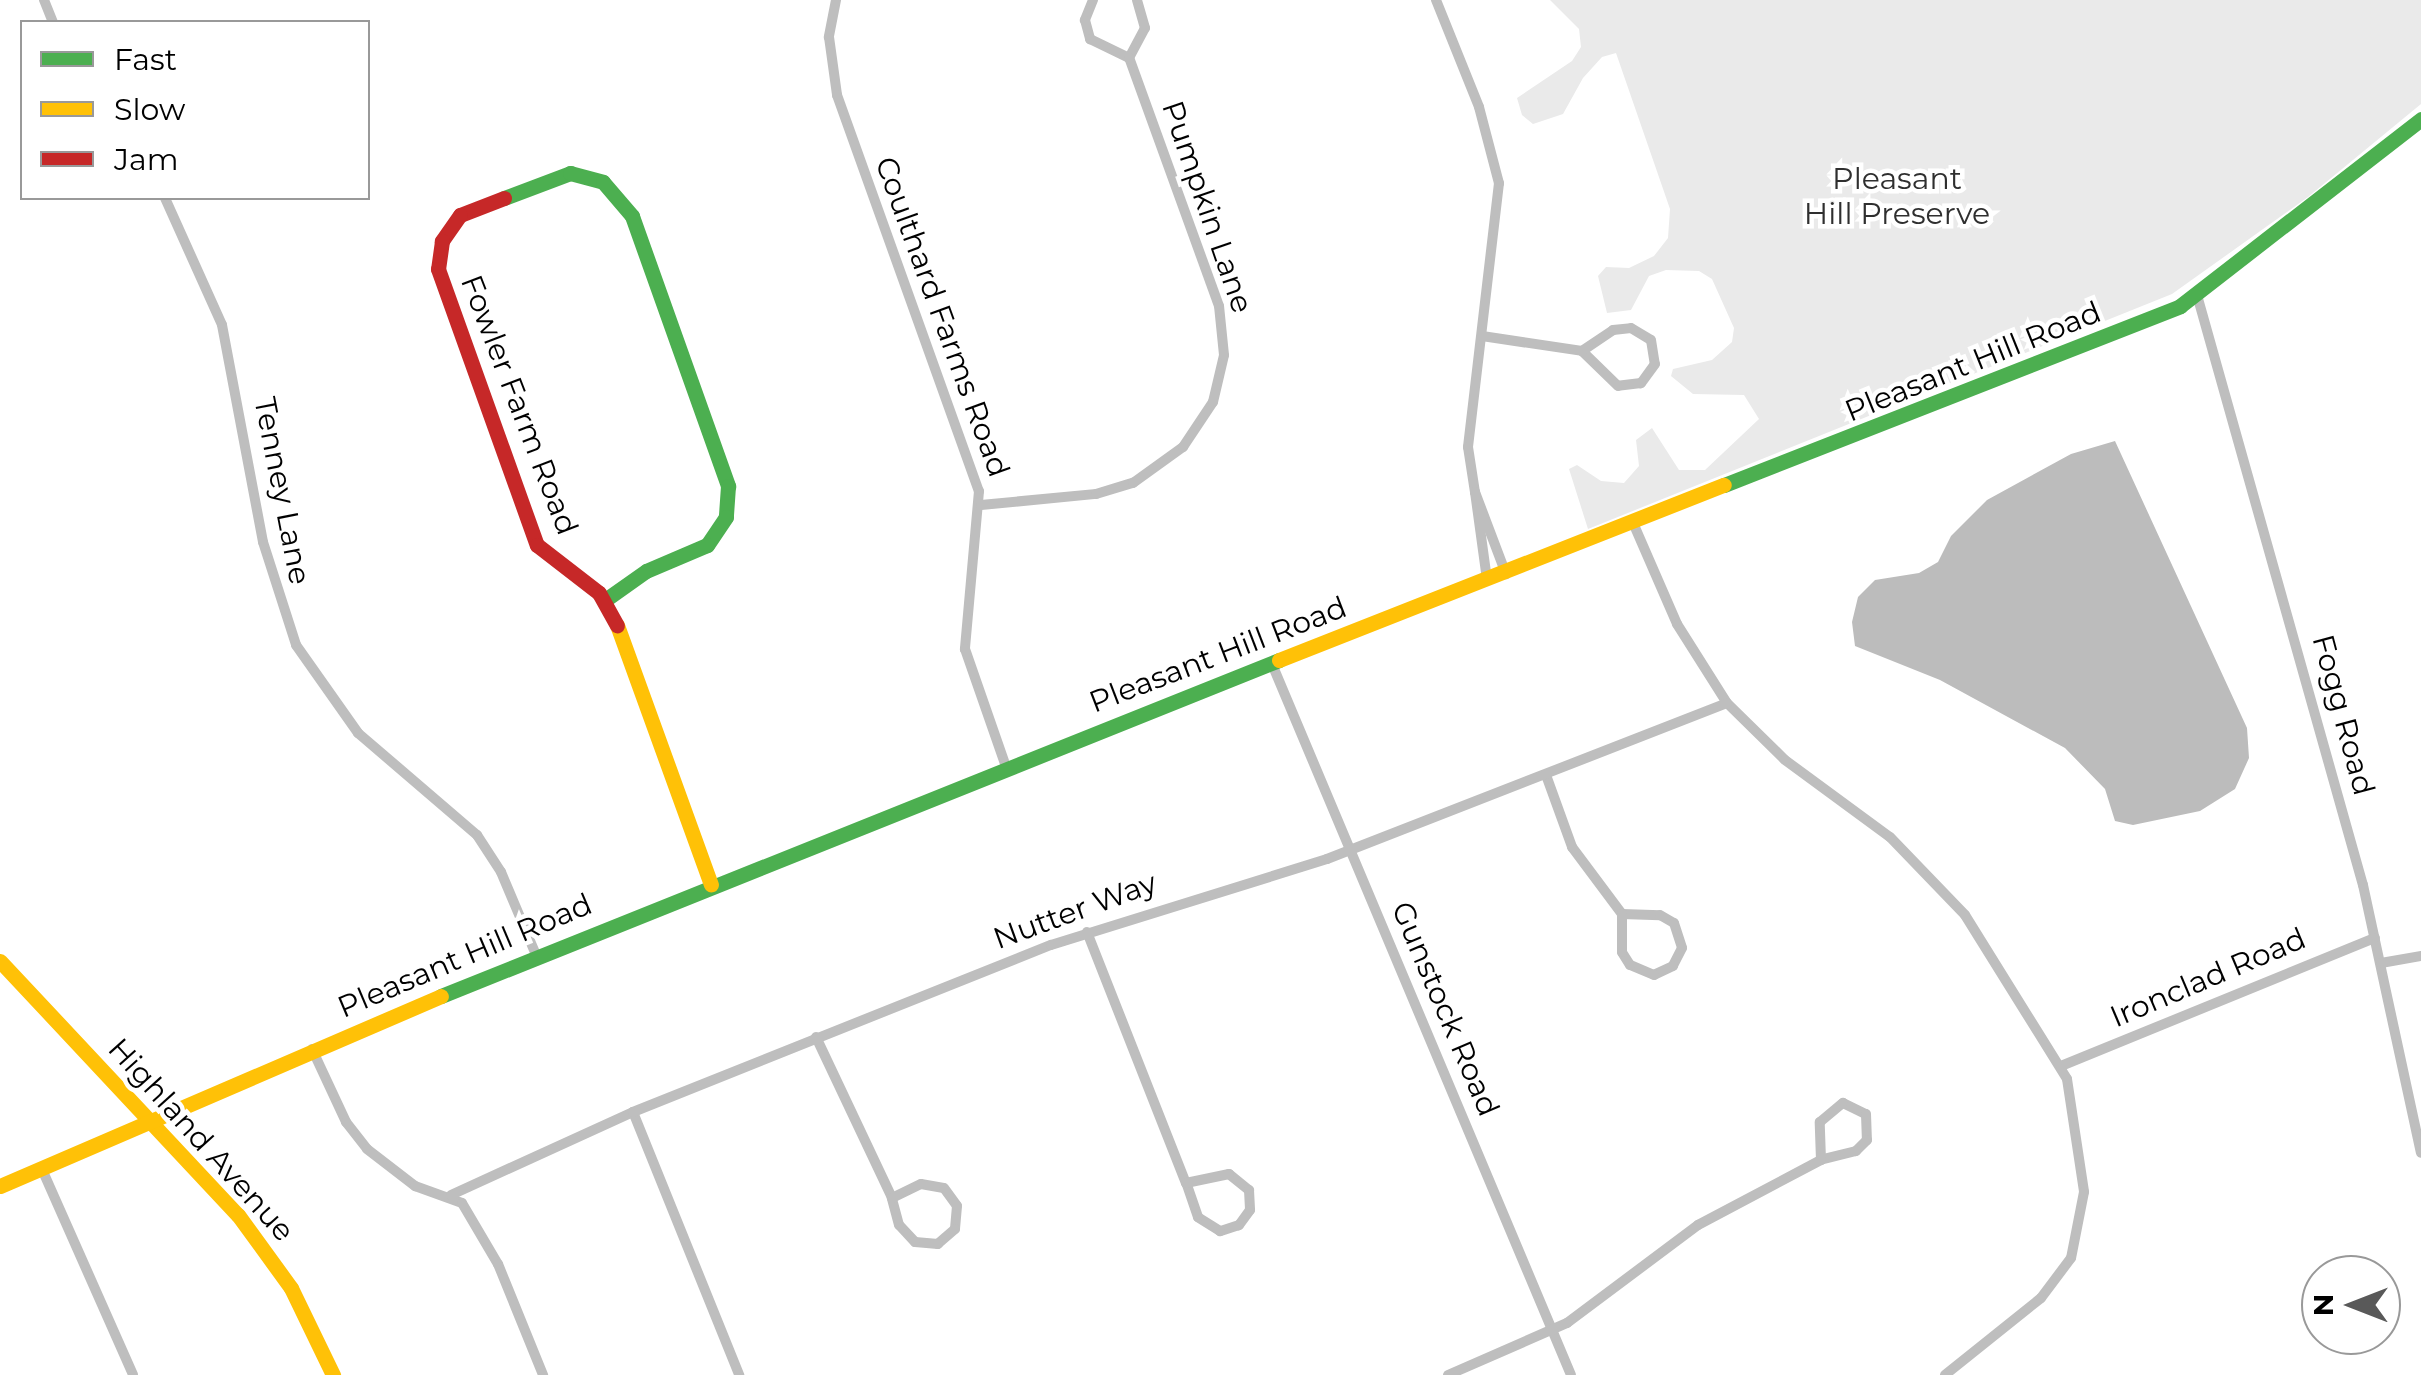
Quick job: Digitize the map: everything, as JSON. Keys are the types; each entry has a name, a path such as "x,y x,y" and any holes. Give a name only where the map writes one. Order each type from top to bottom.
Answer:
{"street":[{"name":"Coulthard Farms Road","path":"836,0 829,37 836,95 981,505 965,650 1006,766"},
{"path":"1093,0 1084,20 1090,39 1130,58 1146,28 1138,0"},
{"path":"1436,0 1498,166 1498,221 1468,447 1488,580"},
{"name":"Pumpkin Lane","path":"981,505 1096,494 1133,483 1183,447 1213,402 1224,355 1219,306 1130,58"},
{"name":"Pleasant Hill Road","path":"0,1186 148,1118 711,884 2099,342 2197,295 2421,120"},
{"name":"Fowler Farm Road","path":"570,173 602,182 632,216 728,486 726,517 712,540 646,571 605,600 537,544 438,269 442,240 460,215 570,173"},
{"name":"Tenney Lane","path":"166,200 222,325 262,542 296,644 358,733 476,835 501,872 536,956"},
{"name":"Fogg Road","path":"2197,295 2375,938 2421,1154"},
{"path":"1482,336 1582,350 1618,386 1641,383 1655,364 1651,340 1631,328 1613,330 1582,350"},
{"path":"1475,492 1506,574"},
{"path":"1634,526 1677,624 1727,703 1785,760 1890,837 1965,915 2062,1066 2082,1157 2083,1211 2074,1248 2052,1287 1945,1375"},
{"path":"605,600 711,884"},
{"name":"Gunstock Road","path":"1272,664 1571,1375"},
{"name":"Nutter Way","path":"451,1195 633,1112 1086,932 1352,850 1727,703"},
{"path":"1546,775 1572,847 1622,914 1622,952 1630,966 1649,975 1673,966 1682,948 1674,923 1655,914 1622,914"},
{"path":"1086,932 1186,1182 1208,1226 1226,1230 1248,1216 1251,1196 1235,1176 1186,1182"},
{"name":"Ironclad Road","path":"2062,1066 2375,938"},
{"path":"2380,963 2421,956"},
{"name":"Highland Avenue","path":"0,962 148,1118 270,1256 333,1375"},
{"path":"816,1037 892,1198 902,1231 915,1242 938,1244 955,1229 958,1206 944,1188 921,1184 892,1198"},
{"path":"312,1050 346,1122 367,1149 416,1186 451,1195 498,1264 543,1375"},
{"path":"1448,1375 1552,1331 1698,1224 1821,1160 1864,1144 1870,1124 1858,1107 1843,1103 1825,1112 1821,1160"},
{"path":"633,1112 739,1375"},
{"path":"41,1167 133,1375"}],"green space":[{"name":"Pleasant Hill Preserve","path":"1550,0 2421,0 2421,104 2308,197 2172,294 1588,529 1569,469 1577,465 1601,481 1624,483 1639,466 1636,440 1652,428 1679,470 1705,470 1759,419 1744,395 1693,394 1671,376 1673,369 1712,360 1732,342 1734,328 1712,279 1699,271 1666,270 1649,276 1631,310 1607,313 1598,276 1606,267 1629,268 1654,256 1668,238 1670,209 1616,53 1602,57 1583,78 1563,114 1533,124 1522,115 1517,98 1572,61 1581,47 1579,29"}],"shaded area":[{"path":"2115,441 2247,728 2249,758 2235,789 2200,811 2133,825 2115,821 2105,789 2065,748 1940,680 1855,646 1852,622 1858,597 1875,580 1919,573 1938,562 1951,536 1987,500 2071,454"}],"traffic: fast":[{"path":"1724,485 2180,306 2421,119"},
{"path":"504,198 570,173 603,182 632,216 728,486 726,517 707,545 646,571 605,600"},
{"path":"441,996 1279,660"}],"traffic: slow":[{"path":"1279,660 1724,485"},
{"path":"617,625 711,884"},
{"path":"0,961 238,1215 291,1288 333,1375"},
{"path":"0,1186 441,996"}],"traffic: jam":[{"path":"504,198 460,215 442,241 438,269 537,545 599,593 617,625"}]}
